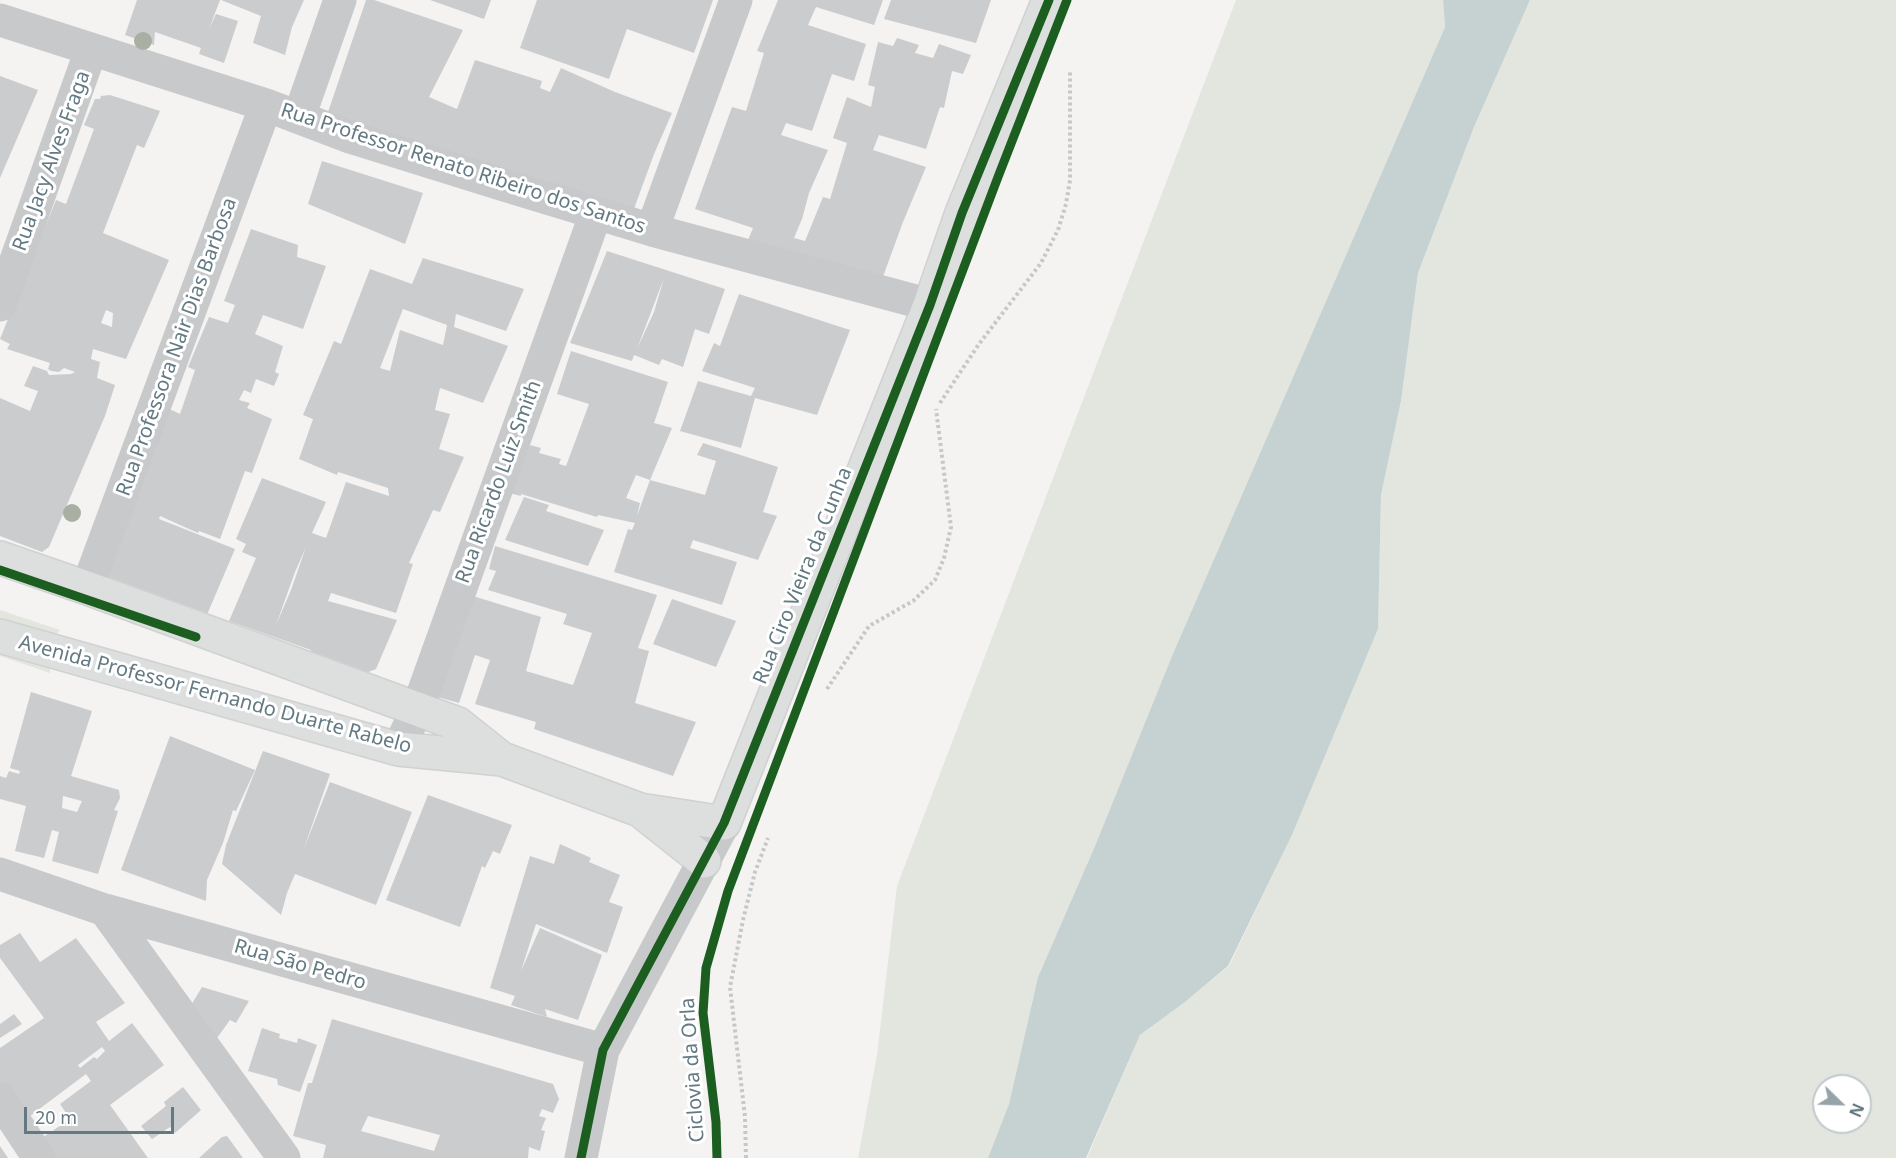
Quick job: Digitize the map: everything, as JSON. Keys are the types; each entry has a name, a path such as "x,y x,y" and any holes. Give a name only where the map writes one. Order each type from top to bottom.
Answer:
{"street":[{"path":"299,117 340,0"},
{"path":"652,230 735,0"},
{"name":"Rua Ciro Vieira da Cunha","path":"581,1158 603,1050 724,823 930,305 962,213 1049,0"},
{"name":"Rua Professor Renato Ribeiro dos Santos","path":"0,20 266,105 350,137 596,213 930,305"},
{"name":"Rua Jacy Alves Fraga","path":"0,305 91,50"},
{"name":"Rua Professora Nair Dias Barbosa","path":"87,588 266,105"},
{"name":"Rua Ricardo Luiz Smith","path":"398,749 417,710 596,213"},
{"name":"Avenida Professor Fernando Duarte Rabelo","path":"0,558 458,724 502,759"},
{"name":"Avenida Professor Fernando Duarte Rabelo","path":"0,636 398,749 502,759 640,810 724,823"},
{"name":"Avenida Professor Fernando Duarte Rabelo","path":"640,810 704,861"},
{"name":"Rua São Pedro","path":"0,874 105,910 603,1050"},
{"path":"105,910 284,1158"},
{"path":"0,1100 39,1158"}],"path":[{"path":"825,690 869,626 913,602 935,580 944,558 951,526 936,409 979,344 1041,263 1058,230 1070,180 1068,76 1071,66"},
{"path":"746,1158 745,1117 730,987 755,872 771,829"}],"shaded area":[{"path":"1236,0 1443,0 1445,27 1172,656 1095,846 1038,977 1009,1104 988,1158 858,1158 877,1055 897,886"},
{"path":"1443,0 1530,0 1474,127 1418,273 1401,401 1381,495 1378,629 1292,835 1228,966 1140,1035 1086,1158 988,1158 1009,1104 1038,977 1095,846 1172,656 1445,27"},
{"path":"1530,0 1896,0 1896,1158 1087,1158 1140,1035 1229,966 1292,835 1378,629 1381,495 1401,401 1418,273 1474,127"},
{"path":"0,610 60,630 54,638 0,619"},
{"path":"0,638 50,655 50,673 0,656"}],"building":[{"path":"137,0 220,0 209,29 216,14 238,21 224,63 199,54 201,48 155,32 154,45 125,35"},
{"path":"221,0 304,0 292,27 285,55 253,43 261,16"},
{"path":"366,0 374,0 463,30 429,97 457,109 475,60 542,81 540,88 550,92 561,68 615,92 672,113 631,217 325,121"},
{"path":"430,0 491,0 484,19"},
{"path":"537,0 713,0 694,53 627,29 609,79 520,48"},
{"path":"778,0 883,0 874,25 816,7 808,25 866,44 854,81 832,74 812,131 786,123 781,135 828,150 809,193 794,238 805,241 823,197 830,199 847,143 833,138 847,97 871,107 875,87 868,85 878,42 893,46 897,38 919,45 915,53 933,58 939,44 971,55 963,74 952,71 944,108 940,107 926,149 879,135 873,150 926,167 881,282 748,240 753,228 695,209 732,107 746,111 764,53 757,51"},
{"path":"891,0 991,0 976,43 884,19"},
{"path":"0,76 38,90 0,178"},
{"path":"110,95 160,111 144,148 137,145 103,233 169,260 126,359 93,349 91,359 100,362 97,378 115,385 105,416 49,547 42,552 0,536 0,398 30,411 38,391 24,386 33,366 47,371 49,375 75,372 64,368 59,372 51,371 48,369 50,363 7,349 10,344 0,339 56,200 66,204 94,129 84,125 95,99 100,99 101,96","holes":["106,310 113,313 112,327 101,323"]},
{"path":"322,161 423,193 405,244 308,204"},
{"path":"251,229 298,245 297,257 326,266 303,329 263,315 255,334 283,346 275,372 279,374 274,386 256,379 251,393 244,390 239,400 250,403 247,408 272,419 252,473 245,471 220,539 199,531 198,533 160,516 159,519 235,549 206,617 108,579 102,565 163,406 180,414 195,370 188,367 209,317 228,323 235,305 224,301"},
{"path":"607,251 725,289 709,334 695,329 683,367 662,359 659,365 634,355 632,361 570,343","holes":["664,278 654,312 637,349"]},
{"path":"423,258 524,289 506,331 456,314 454,327 508,346 483,403 440,388 435,410 450,414 439,449 464,457 440,512 433,510 409,563 413,564 396,613 331,593 328,601 397,620 376,669 366,673 309,654 311,650 229,621 256,558 242,552 246,544 236,539 262,478 326,502 312,533 326,538 346,482 389,496 388,488 338,472 337,475 299,459 313,419 303,415 334,341 341,344 370,269 412,284","holes":["403,309 447,325 443,345 400,330 390,371 380,368","306,547 291,590 276,625 295,572"]},
{"path":"739,294 850,330 817,415 755,398 741,448 680,431 698,381 751,396 755,388 702,371 714,343 720,346"},
{"path":"571,351 668,382 654,423 672,428 650,480 705,495 716,461 697,455 703,443 778,467 763,512 777,516 758,560 693,540 690,548 737,562 722,605 614,572 628,529 632,530 635,523 598,515 597,517 521,494 521,496 509,493 530,445 541,448 539,453 561,459 559,464 566,466 589,404 557,394","holes":["636,475 650,480 637,516 640,503 626,498"]},
{"path":"524,497 549,505 546,511 604,530 588,566 505,540"},
{"path":"495,546 657,595 638,648 649,651 635,703 696,722 673,776 534,729 536,722 475,704 490,660 475,655 459,703 434,696 473,596 541,617 526,671 573,685 592,633 563,624 567,614 488,590 496,571 489,569"},
{"path":"672,599 736,621 716,667 653,644"},
{"path":"31,692 92,711 71,776 119,790 120,798 114,810 118,811 98,874 52,861 59,832 52,830 44,858 15,851 26,806 0,799 0,776 6,778 9,771 19,774 20,771 10,768","holes":["63,796 82,801 77,812 62,808"]},
{"path":"170,736 255,770 236,811 233,810 223,843 207,880 206,901 121,870"},
{"path":"263,751 330,774 303,851 330,782 412,812 376,905 295,874 281,915 222,864 226,845"},
{"path":"428,795 512,825 500,854 493,851 485,868 482,866 460,927 386,900"},
{"path":"560,844 591,858 589,862 620,875 609,902 623,907 607,953 536,924 521,971 540,928 602,955 578,1020 545,1009 547,1017 511,1005 515,996 490,988 530,856 554,864"},
{"path":"20,933 40,962 76,938 125,1003 96,1022 109,1041 132,1023 164,1065 110,1105 148,1158 49,1158 36,1142 70,1119 60,1104 91,1081 86,1074 26,1119 0,1083 0,1048 44,1018 0,958 0,945","holes":["102,1047 105,1051 97,1059 94,1057 80,1068 78,1065"]},
{"path":"202,987 249,1001 236,1023 230,1020 217,1038 190,1007"},
{"path":"14,1014 22,1024 0,1038 0,1024"},
{"path":"332,1019 553,1084 559,1099 553,1113 542,1109 539,1116 546,1118 541,1130 545,1131 540,1151 529,1147 528,1158 323,1158 326,1145 293,1136 308,1083 312,1083","holes":["368,1116 440,1135 434,1151 361,1131"]},
{"path":"262,1028 280,1034 279,1038 297,1043 298,1038 317,1045 300,1092 278,1085 277,1079 248,1071"},
{"path":"183,1087 201,1110 175,1133 170,1127 152,1139 141,1126 166,1106 164,1102"},
{"path":"227,1136 243,1158 199,1158 222,1137"},
{"path":"0,1146 8,1158 0,1158"}],"cycle path":[{"path":"581,1158 603,1050 724,823 930,305 962,213 1049,0"},
{"name":"Ciclovia da Orla","path":"717,1158 716,1122 703,1013 706,968 728,891 1067,0"},
{"path":"0,570 196,637"}]}
